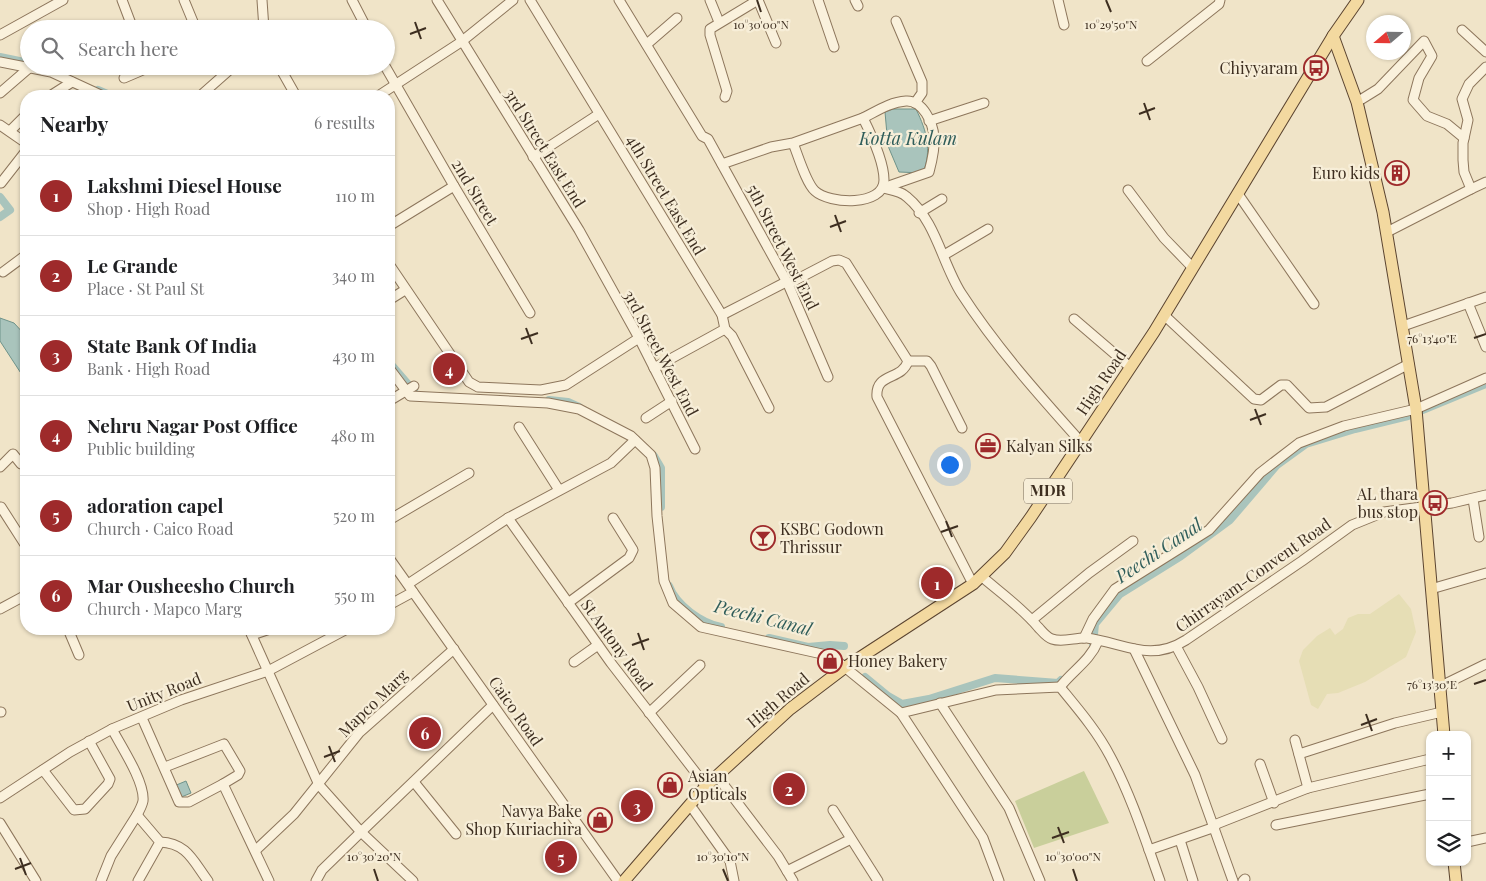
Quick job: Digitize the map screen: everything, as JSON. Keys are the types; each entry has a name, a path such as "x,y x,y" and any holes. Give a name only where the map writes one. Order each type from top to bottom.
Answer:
{"main road":[{"name":"High Road","path":"630,879 706,786 790,709 844,668 977,580 1005,553 1164,315 1334,36 1358,0"},
{"path":"1334,36 1357,102 1387,232 1417,412 1444,731"},
{"path":"1454,866 1456,881"}],"street":[{"path":"27,20 63,0"},
{"path":"122,0 130,20"},
{"path":"184,0 192,20"},
{"path":"262,0 263,20"},
{"path":"352,0 362,20"},
{"name":"3rd Street East End","path":"437,0 461,42 579,230 600,272"},
{"path":"388,90 461,42 513,0"},
{"name":"4th Street East End","path":"530,0 722,315 725,329 732,336 769,408"},
{"name":"5th Street West End","path":"619,0 702,136 708,139 722,164 788,284 828,377"},
{"path":"710,0 719,22"},
{"path":"725,97 727,91 710,35 710,29 758,0 776,43"},
{"path":"818,0 834,47"},
{"path":"1058,0 1064,25"},
{"path":"1146,61 1219,4 1220,0"},
{"path":"646,44 677,18"},
{"path":"896,21 922,82 922,93 915,103"},
{"path":"0,35 20,24"},
{"path":"1462,30 1486,52"},
{"path":"1357,102 1378,89 1424,41 1432,56 1419,78 1412,100 1428,116 1447,124 1464,138"},
{"path":"0,62 20,66"},
{"path":"1471,189 1464,172 1462,149 1468,120 1462,99 1463,93 1480,71 1486,67"},
{"path":"0,93 21,75"},
{"path":"58,75 90,90"},
{"path":"124,78 131,75"},
{"path":"206,90 221,75"},
{"path":"284,75 293,90"},
{"name":"2nd Street","path":"390,75 530,313"},
{"path":"59,90 72,82"},
{"path":"722,164 771,147 793,143 864,118 886,106 906,101 915,103 922,108 930,121 934,138 929,172 883,188 875,196 858,201 823,196 815,191 793,143"},
{"path":"930,121 984,103"},
{"path":"533,157 599,114"},
{"path":"864,118 874,144 884,180 883,188"},
{"path":"20,119 4,130 20,139"},
{"path":"1,183 20,159"},
{"path":"1387,232 1486,182"},
{"path":"395,222 454,186"},
{"path":"883,188 907,197 919,212 944,255 958,288 979,320 1025,379 1080,442"},
{"path":"1128,190 1164,238 1193,268"},
{"path":"1238,194 1314,304"},
{"path":"919,212 942,199"},
{"path":"944,255 988,229"},
{"path":"3,272 20,259"},
{"path":"722,315 784,282 788,284 832,261 839,260 846,264 908,361"},
{"name":"3rd Street West End","path":"600,272 639,338 672,401 694,449"},
{"path":"395,274 469,382 478,387 541,390 566,385 639,338"},
{"path":"395,296 405,290"},
{"path":"1403,326 1486,297"},
{"path":"1468,303 1486,347"},
{"path":"1164,315 1254,399 1261,400 1281,385 1286,385 1309,408 1326,407 1409,364"},
{"path":"1074,320 1130,367"},
{"path":"654,368 725,329"},
{"path":"908,361 927,361 962,428"},
{"path":"908,361 902,371 880,382 876,389 877,397 977,580"},
{"path":"395,374 418,398 548,403 579,409 635,440 650,455 655,468 657,516 664,580 673,603 701,627 831,656 900,713 983,838 999,881"},
{"path":"900,713 996,690 1060,687 1088,659 1092,619 1116,590 1209,530 1260,473 1299,443 1344,426 1417,412 1486,378"},
{"path":"395,397 409,389"},
{"path":"646,418 672,401"},
{"path":"519,427 559,490"},
{"path":"395,600 508,518 610,463 635,440"},
{"path":"0,467 13,454 20,463"},
{"path":"395,516 469,473"},
{"name":"Chirrayam-Convent Road","path":"977,580 1019,606 1053,640 1091,640 1134,650 1159,651 1176,646 1352,525 1384,512 1425,507 1486,495"},
{"path":"1473,499 1479,537"},
{"path":"1,507 20,537"},
{"name":"St Antony Road","path":"508,518 598,645 706,786"},
{"path":"568,603 629,558 633,550 613,518"},
{"path":"1032,620 1089,573 1133,541"},
{"name":"Caico Road","path":"395,568 411,588 618,881"},
{"path":"1431,588 1486,574"},
{"path":"1,606 20,598"},
{"path":"71,635 79,655"},
{"path":"251,635 319,785 361,832 413,881"},
{"name":"Unity Road","path":"0,798 89,741 181,700 268,671 336,635"},
{"path":"574,662 598,645"},
{"path":"1176,646 1198,687 1222,740"},
{"name":"Mapco Marg","path":"256,850 278,830 319,785 359,733 454,649"},
{"path":"1134,650 1192,767 1233,881"},
{"path":"1439,687 1486,664"},
{"path":"649,713 700,665"},
{"path":"1060,687 1089,724 1110,756 1160,881"},
{"path":"940,703 1009,808 1040,881"},
{"path":"316,881 322,870 493,705"},
{"path":"1299,754 1395,723 1442,712"},
{"path":"142,718 165,767 178,801 183,804 238,775 240,771 224,744 165,767"},
{"path":"101,881 111,856 143,803 143,795 137,777 112,730"},
{"path":"1295,740 1308,788"},
{"path":"43,770 74,810 84,809 108,784 110,779 89,741"},
{"path":"1149,850 1180,840 1308,788 1426,760"},
{"path":"1260,764 1274,803"},
{"path":"717,776 793,881"},
{"path":"414,782 456,834"},
{"path":"222,784 270,881"},
{"path":"1276,825 1426,795"},
{"path":"690,805 730,861 734,881"},
{"path":"833,810 878,881"},
{"path":"137,815 160,842 177,844 186,850 208,881"},
{"path":"0,823 36,881"},
{"path":"1471,841 1486,838"},
{"path":"787,871 851,839"},
{"path":"1180,840 1193,881"},
{"path":"138,881 160,842"}],"shaded area":[{"path":"1399,594 1411,609 1416,632 1406,657 1365,682 1338,693 1327,694 1318,709 1311,705 1299,661 1303,650 1317,636 1330,628 1335,635 1343,629 1348,618 1358,614 1370,614"}],"green space":[{"path":"1084,771 1109,823 1034,848 1015,801"}],"water":[{"name":"Kotta Kulam","path":"893,109 916,109 923,125 928,148 923,173 899,172 888,146 885,112"},
{"path":"0,318 14,323 20,330 20,372 0,341"},
{"path":"186,781 191,793 179,798 174,786"}],"waterway":[{"name":"Peechi Canal","path":"0,57 20,61"},
{"path":"0,197 10,210 0,217"},
{"name":"Peechi Canal","path":"395,369 414,391"},
{"name":"Peechi Canal","path":"1093,644 1095,624 1120,594 1181,556 1230,520 1277,465 1306,444 1408,416 1486,384"},
{"name":"Peechi Canal","path":"549,400 568,402 579,407"},
{"name":"Peechi Canal","path":"654,456 661,468 661,507"},
{"name":"Peechi Canal","path":"669,586 677,600 690,612 705,622 721,627"},
{"name":"Peechi Canal","path":"769,638 808,647 844,646"},
{"name":"Peechi Canal","path":"865,677 888,696 902,704 929,699 995,678 1058,683 1061,680"}],"place":[{"name":"Chiyyaram","path":"1316,68"},
{"name":"Euro kids","path":"1397,173"},
{"name":"Nehru Nagar Post Office","path":"449,369"},
{"name":"Kalyan Silks","path":"988,446"},
{"name":"AL thara bus stop","path":"1435,503"},
{"name":"KSBC Godown Thrissur","path":"763,538"},
{"name":"Lakshmi Diesel House","path":"937,583"},
{"name":"Honey Bakery","path":"830,661"},
{"name":"Mar Ousheesho Church","path":"425,733"},
{"name":"Asian Opticals","path":"670,785"},
{"name":"Le Grande","path":"789,789"},
{"name":"State Bank Of India","path":"637,806"},
{"name":"Navya Bake Shop Kuriachira","path":"600,820"},
{"name":"adoration capel","path":"561,857"}]}
